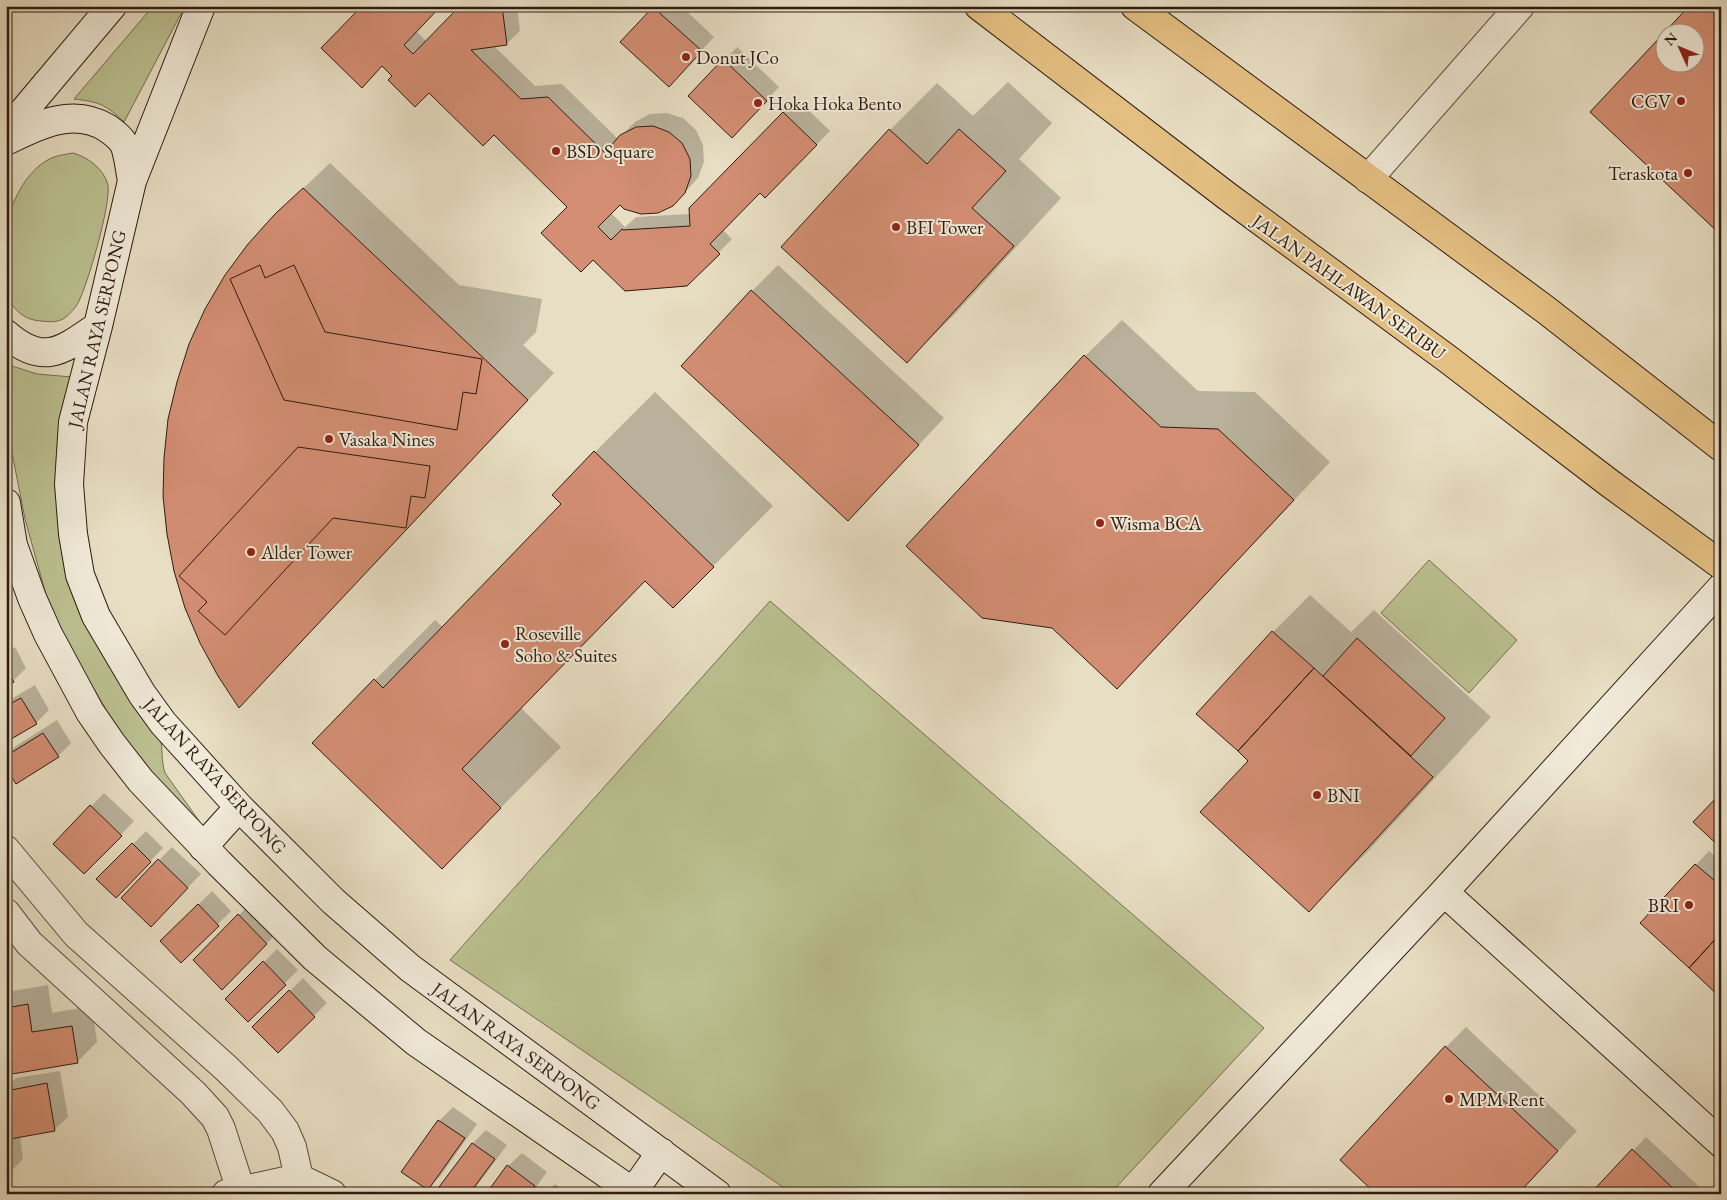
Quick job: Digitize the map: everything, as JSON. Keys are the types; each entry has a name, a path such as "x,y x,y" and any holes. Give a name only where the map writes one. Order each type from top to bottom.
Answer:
{"main road":[{"path":"6,132 112,6"},
{"name":"JALAN RAYA SERPONG","path":"201,6 132,181 98,326 72,422 69,484 73,534 80,575 96,616 142,694 163,723 239,807 333,901 410,968 718,1194"},
{"name":"JALAN PAHLAWAN SERIBU","path":"979,6 1227,196 1721,565"},
{"path":"1135,6 1546,310 1721,447"},
{"path":"1368,179 1520,6"},
{"path":"6,141 52,120 78,118 92,120 114,132 124,144 132,181"},
{"path":"6,334 31,351 53,353 68,346 98,326"},
{"path":"6,503 13,545 32,598 48,634 90,712 141,781 203,847 315,958 416,1042 634,1193 661,1152"},
{"path":"1162,1194 1444,892 1721,588"},
{"path":"203,847 239,807"},
{"path":"6,850 76,934 226,1068 270,1111 286,1131 292,1147 299,1186"},
{"path":"1444,892 1721,1143"},
{"path":"6,913 17,945 193,1093 215,1117 226,1140 237,1193 299,1186 332,1194"}],"green space":[{"path":"153,6 185,6 124,122 112,111 101,105 90,101 74,99"},
{"path":"73,153 95,164 103,174 108,185 106,209 98,244 78,303 68,316 51,322 29,319 13,306 6,296 6,222 13,203 29,176 37,168 54,157"},
{"path":"12,366 37,374 72,377 65,522 160,736 165,773 202,825 201,830 141,762 114,723 65,640 48,602 25,519 8,432 6,367"},
{"path":"1429,560 1517,640 1469,693 1381,613"},
{"path":"770,601 1264,1028 1110,1194 793,1194 450,960"}],"building":[{"name":"BSD Square","path":"362,6 441,6 404,45 413,54 455,11 479,9 478,6 502,6 507,45 471,50 521,99 548,97 606,154 620,135 636,127 653,126 669,132 682,143 690,159 691,176 685,193 673,206 658,213 641,214 624,209 620,205 598,227 611,240 622,229 690,226 689,208 783,112 817,145 765,198 760,193 710,244 720,254 687,286 625,291 593,260 581,272 541,233 567,207 494,135 483,146 429,93 415,107 388,80 392,76 382,66 362,88 321,48"},
{"name":"Teraskota","path":"1689,6 1721,6 1721,235 1590,112 1654,44 1654,72 1704,72 1704,22 1674,22"},
{"path":"653,7 702,51 669,87 620,42"},
{"path":"723,59 767,101 732,138 688,96"},
{"name":"BFI Tower","path":"889,129 927,164 959,129 1006,171 972,208 1014,246 907,363 781,247"},
{"name":"Vasaka Nines","path":"303,188 528,400 239,708 218,676 200,643 185,608 174,571 167,534 163,496 168,419 189,344 205,309 225,275 248,244 275,214"},
{"path":"260,265 265,278 294,265 325,332 482,359 476,394 463,392 457,430 284,400 230,279"},
{"path":"751,290 919,445 848,521 681,366"},
{"name":"Wisma BCA","path":"1084,355 1161,427 1218,429 1294,500 1117,689 1052,628 982,618 906,546"},
{"name":"Alder Tower","path":"298,447 430,466 425,498 411,496 406,528 333,518 225,635 198,611 207,602 179,576"},
{"name":"Roseville Soho & Suites","path":"594,451 714,567 673,608 645,581 462,769 501,808 442,869 312,743 374,679 383,688 561,504 552,495"},
{"path":"1272,631 1314,668 1238,751 1196,714"},
{"path":"1357,638 1445,718 1411,756 1323,676"},
{"name":"BNI","path":"1314,668 1433,777 1309,912 1200,812 1248,761 1238,751"},
{"path":"6,669 14,682 6,687"},
{"path":"21,698 37,724 6,742 6,706"},
{"path":"43,733 59,757 16,784 6,768 6,756"},
{"path":"1721,793 1721,848 1693,822"},
{"path":"90,805 122,836 84,874 53,844"},
{"path":"132,843 151,862 116,898 96,879"},
{"path":"158,859 188,888 151,927 121,898"},
{"name":"BRI","path":"1695,864 1721,886 1721,933 1689,968 1640,923"},
{"path":"198,904 219,926 181,963 160,941"},
{"path":"238,914 267,944 222,990 193,960"},
{"path":"1721,933 1721,998 1689,968"},
{"path":"263,961 286,985 248,1022 225,999"},
{"path":"289,990 315,1017 278,1053 252,1027"},
{"path":"28,1004 32,1032 72,1026 78,1063 6,1075 6,1008"},
{"name":"MPM Rent","path":"1445,1046 1558,1151 1518,1194 1376,1194 1340,1160"},
{"path":"47,1083 55,1131 10,1139 6,1117 6,1091"},
{"path":"438,1120 465,1138 428,1190 401,1172"},
{"path":"472,1143 495,1159 469,1194 439,1194 436,1191"},
{"path":"6,1148 10,1173 6,1174"},
{"path":"1632,1149 1679,1194 1590,1194"},
{"path":"507,1165 535,1186 529,1194 486,1194"}],"place":[{"name":"Donut JCo","path":"686,57"},
{"name":"CGV","path":"1681,101"},
{"name":"Hoka Hoka Bento","path":"758,103"},
{"name":"BSD Square","path":"556,151"},
{"name":"Teraskota","path":"1688,173"},
{"name":"BFI Tower","path":"896,227"},
{"name":"Vasaka Nines","path":"329,439"},
{"name":"Wisma BCA","path":"1100,523"},
{"name":"Alder Tower","path":"251,552"},
{"name":"Roseville Soho & Suites","path":"505,644"},
{"name":"BNI","path":"1317,795"},
{"name":"BRI","path":"1689,905"},
{"name":"MPM Rent","path":"1449,1099"}]}
